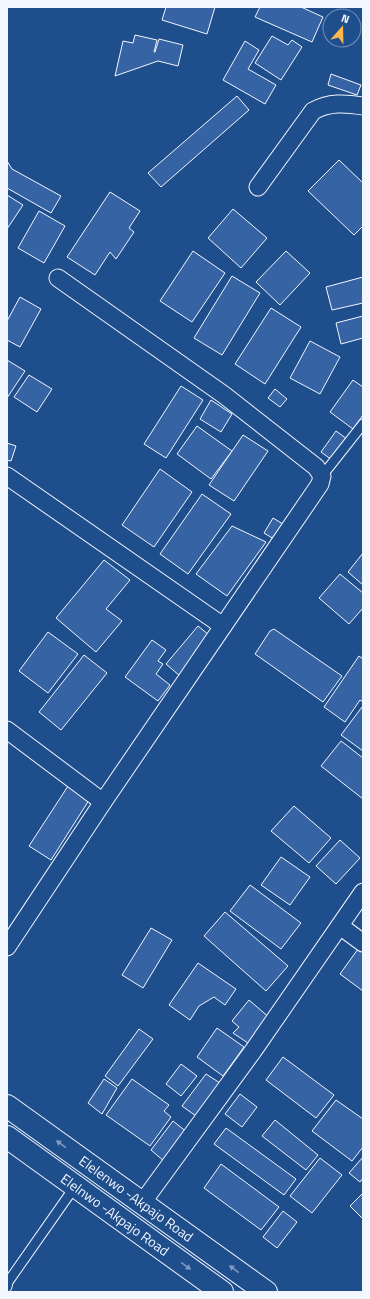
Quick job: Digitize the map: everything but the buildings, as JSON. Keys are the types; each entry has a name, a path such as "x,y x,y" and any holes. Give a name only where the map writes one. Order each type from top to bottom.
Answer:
{"main road":[{"name":"Elelenwo -Akpajo Road","path":"7,1106 266,1292"},
{"name":"Elelnwo -Akpajo Road","path":"7,1137 76,1185 222,1292"}],"street":[{"path":"258,187 313,111 322,106 341,103 363,106"},
{"path":"7,947 103,802 320,484 322,476 316,466 224,394 58,278"},
{"path":"7,476 223,626"},
{"path":"7,730 103,802"},
{"path":"142,1203 253,1052 363,892"},
{"path":"340,926 363,943"}],"lane":[{"path":"322,476 363,424"},
{"path":"7,1286 8,1282 76,1185"}]}
